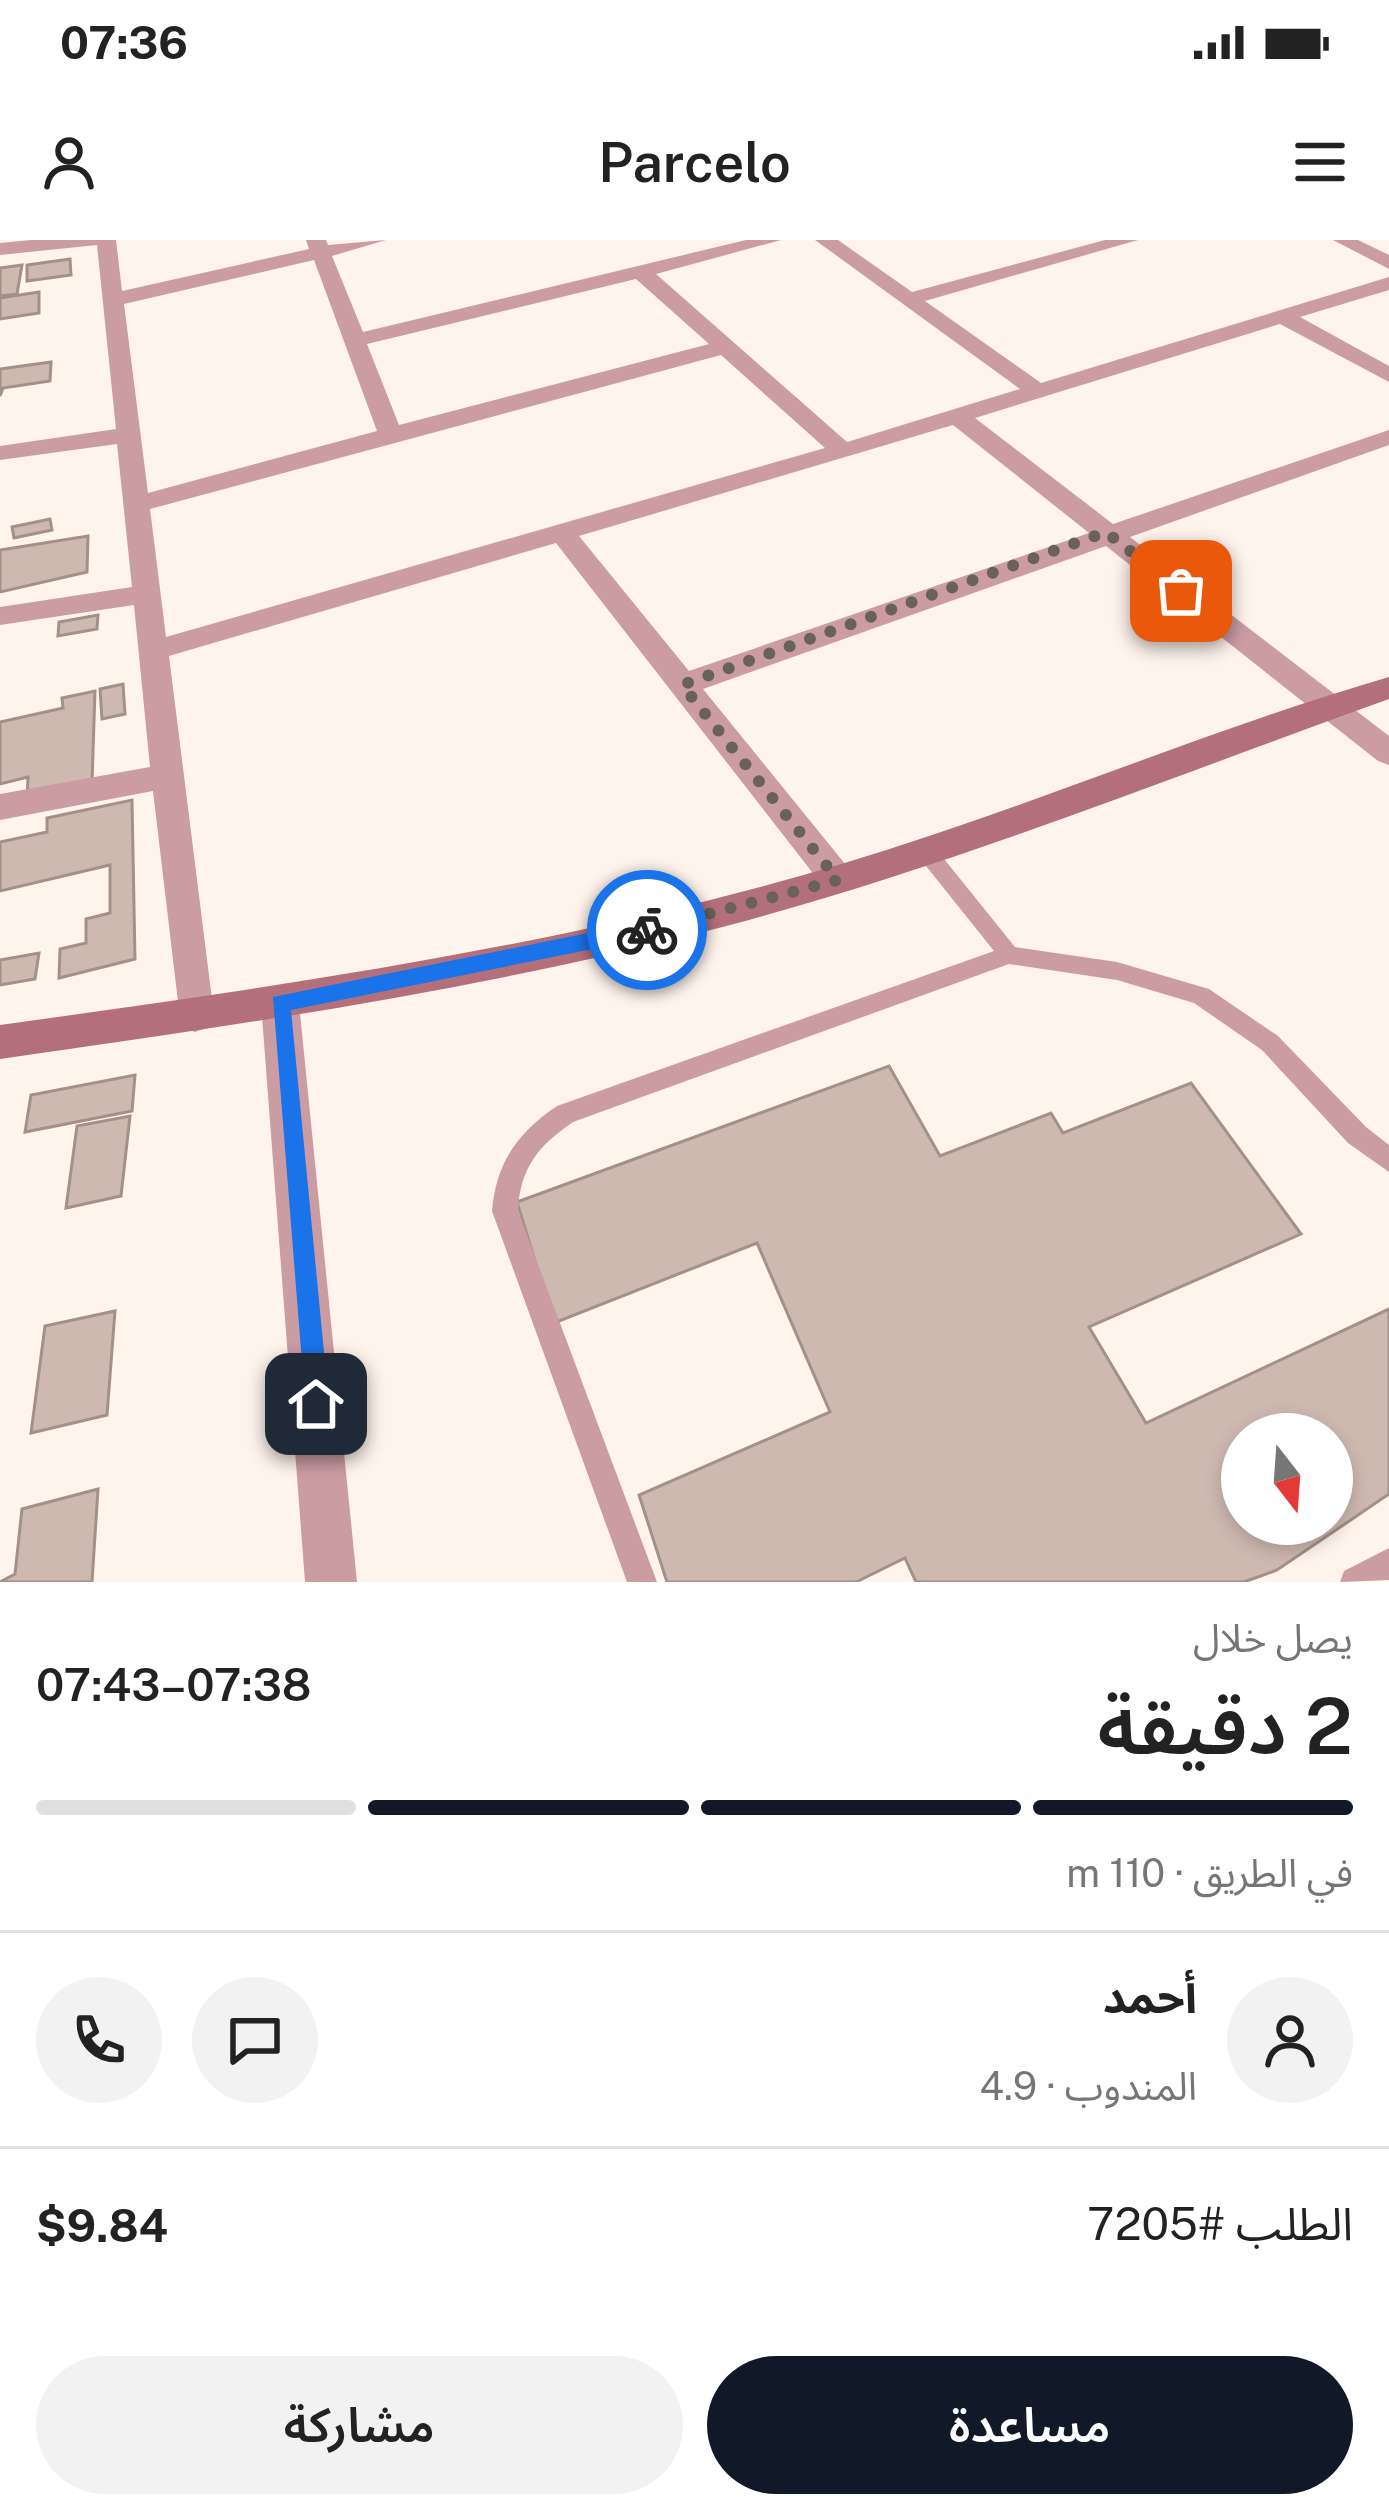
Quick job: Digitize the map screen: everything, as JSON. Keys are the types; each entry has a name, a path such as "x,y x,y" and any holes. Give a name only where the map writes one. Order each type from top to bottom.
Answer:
{"street":[{"path":"0,249 93,240"},
{"path":"106,240 195,1015"},
{"path":"112,300 318,246 376,240"},
{"path":"354,341 771,240"},
{"path":"825,240 1036,390"},
{"path":"1033,240 1060,257"},
{"path":"905,300 1128,240"},
{"path":"1343,240 1389,263"},
{"path":"318,246 391,435"},
{"path":"641,272 843,451"},
{"path":"153,651 843,451 1389,283"},
{"path":"1280,316 1389,375"},
{"path":"134,505 725,347"},
{"path":"956,415 1389,753"},
{"path":"0,454 127,435"},
{"path":"682,685 1106,532 1389,437"},
{"path":"562,533 838,880"},
{"path":"0,616 146,594"},
{"path":"0,1042 280,1003 641,931 838,880 1389,688"},
{"path":"0,807 168,776"},
{"path":"280,1003 331,1582"}],"lane":[{"path":"925,850 1009,955"},
{"path":"642,1582 506,1211 506,1174 531,1136 566,1114 1009,955 1117,971 1202,995 1270,1043 1357,1136 1389,1160"},
{"path":"1355,1582 1389,1563"}],"building":[{"path":"70,259 71,275 27,281 27,265"},
{"path":"22,265 17,294 0,296 0,268"},
{"path":"39,292 39,313 0,319 0,298"},
{"path":"51,362 50,381 3,388 0,396 0,369"},
{"path":"50,519 52,530 14,538 12,527"},
{"path":"88,536 87,572 0,592 0,550"},
{"path":"98,615 97,629 58,636 59,622"},
{"path":"123,684 125,714 102,719 100,689"},
{"path":"95,691 92,783 27,798 28,777 0,784 0,722 63,708 62,698"},
{"path":"132,800 135,959 59,978 60,949 86,943 86,919 110,913 110,865 0,891 0,842 47,832 47,818"},
{"path":"39,953 35,979 0,985 0,960"},
{"path":"889,1066 940,1156 1051,1113 1063,1133 1191,1083 1301,1234 1089,1327 1146,1423 1389,1309 1389,1494 1353,1518 1353,1413 1221,1413 1221,1545 1314,1545 1277,1570 1244,1582 916,1582 905,1558 856,1582 667,1582 639,1495 830,1412 757,1243 554,1323 517,1202"},
{"path":"135,1075 132,1111 25,1132 31,1095"},
{"path":"130,1116 121,1196 66,1208 77,1126"},
{"path":"115,1311 107,1415 31,1433 45,1326"},
{"path":"98,1489 92,1582 0,1582 15,1574 22,1509"}],"way so far":[{"path":"647,930 838,880 682,685 1106,532 1181,591"}],"route":[{"path":"316,1404 280,1003 647,930"}]}
